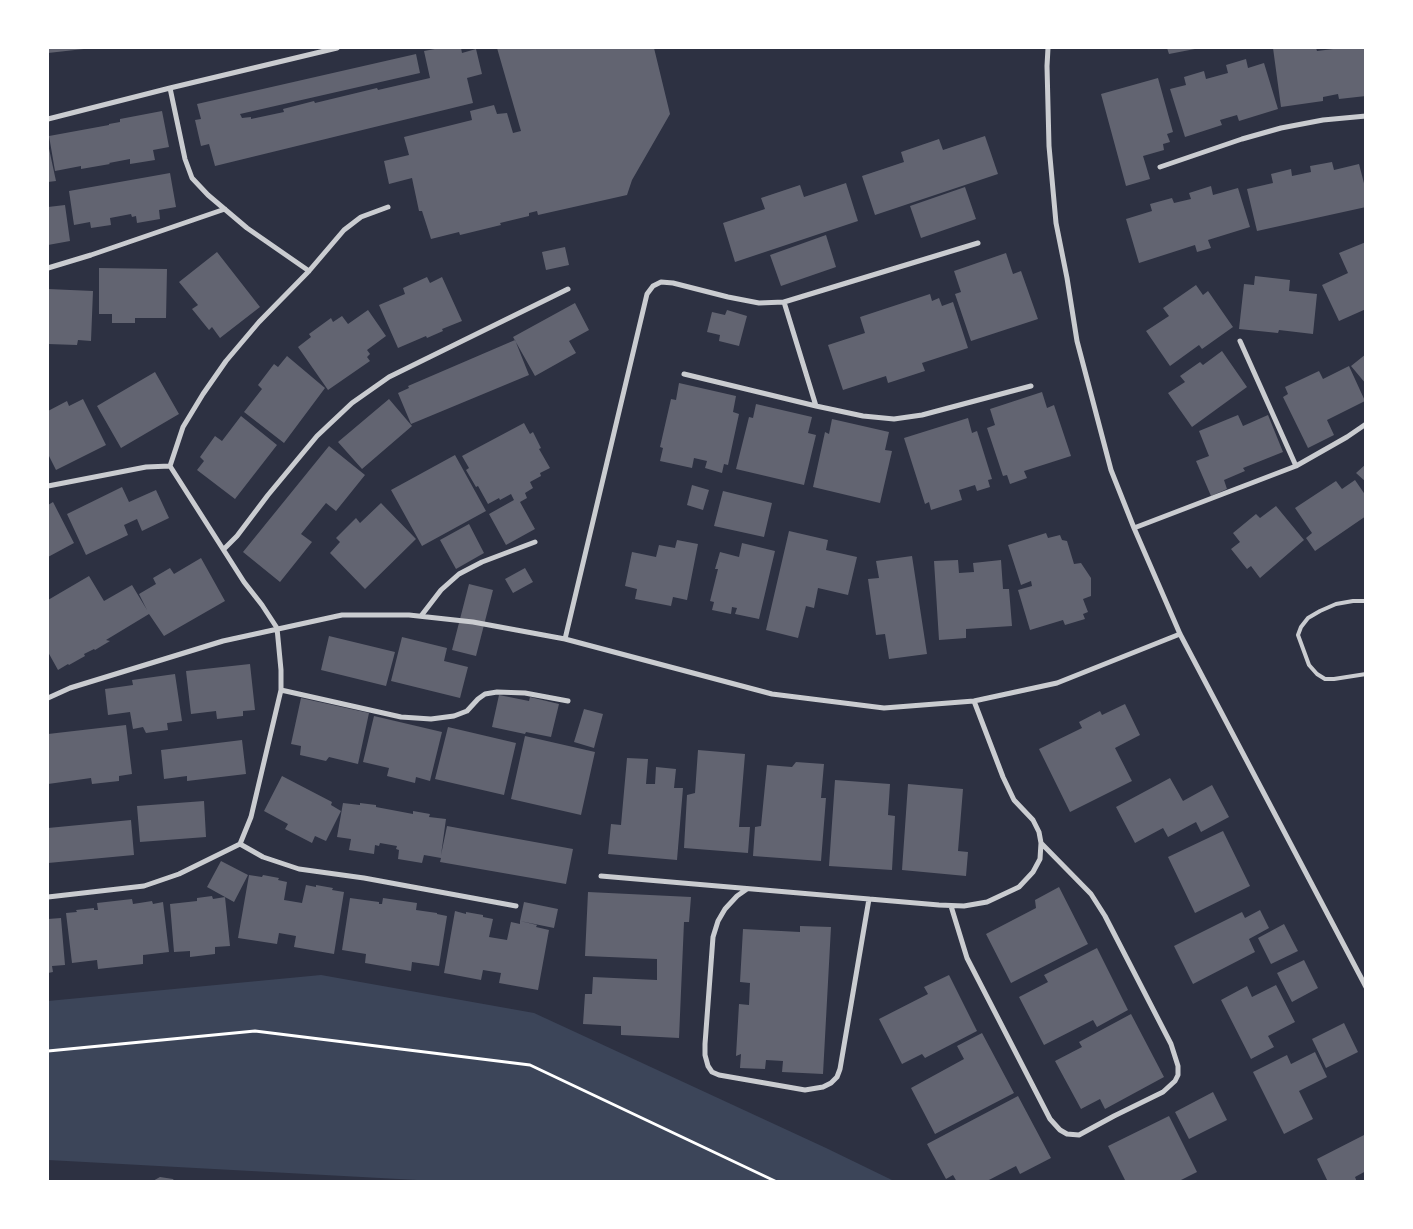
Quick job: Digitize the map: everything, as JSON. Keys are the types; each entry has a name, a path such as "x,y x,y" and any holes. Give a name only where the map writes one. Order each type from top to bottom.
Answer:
{"street":[{"path":"48,119 337,48"},
{"path":"1048,48 1049,146 1056,223 1077,341 1111,470 1180,634 1366,987"},
{"path":"170,88 185,159 192,178 208,195 247,228 309,271"},
{"path":"1160,167 1281,128 1323,120 1366,116"},
{"path":"170,466 183,427 226,361 259,322 309,271 344,230 361,217 388,207"},
{"path":"48,268 91,256 226,209"},
{"path":"564,639 647,294 657,283 673,283 760,303 784,302 978,243"},
{"path":"224,549 237,536 268,494 317,436 352,403 389,377 568,289"},
{"path":"784,302 816,406"},
{"path":"1240,341 1296,466"},
{"path":"684,374 816,406 864,416 894,419 922,415 1031,386"},
{"path":"1134,528 1296,466 1366,424"},
{"path":"48,486 146,467 170,466"},
{"path":"48,897 144,886 179,874 240,844 250,817 281,690 277,628 244,582 170,466"},
{"path":"420,616 441,590 459,574 482,562 535,542"},
{"path":"48,698 70,688 214,644 277,628 342,615 420,616 473,622 564,639 772,694 884,708 974,701 1057,683 1180,634"},
{"path":"281,690 401,717 431,719 460,714 467,711 485,694 497,692 525,693 568,701"},
{"path":"601,876 951,906 987,902 1019,887 1034,872 1040,859 1041,843 1039,832 1033,820 1014,800 1003,777 974,701"},
{"path":"951,906 967,958 1050,1119 1060,1130 1067,1134 1079,1134 1163,1092 1175,1081 1178,1074 1178,1066 1171,1044 1105,916 1091,894 1041,843"},
{"path":"240,844 263,857 300,869 364,878 516,906"},
{"path":"747,889 737,896 725,909 718,921 713,937 705,1044 708,1066 712,1072 719,1075 805,1090 823,1088 837,1077 840,1069 868,899"}],"lane":[{"path":"1366,601 1336,604 1320,611 1308,618 1298,635 1309,665 1317,674 1325,679 1366,674"}],"path":[{"path":"48,1051 255,1031 530,1065 777,1182"}],"shaded area":[{"path":"321,975 534,1013 894,1181 454,1182 48,1160 48,1001"}],"building":[{"path":"48,48 84,48 84,49 48,53"},
{"path":"440,48 461,48 462,53 476,49 482,74 467,78 473,103 215,166 209,144 201,146 195,120 201,119 197,104 416,54 420,73 240,114 242,118 251,117 251,119 284,112 283,109 314,101 315,103 430,78 424,51"},
{"path":"497,48 654,48 670,114 632,180 627,195 538,215 537,211 529,213 529,216 500,223 501,225 460,235 459,232 431,239 422,211 419,211 412,178 389,184 384,161 409,155 404,137 472,120 470,111 494,105 497,114 507,113 513,133 521,131"},
{"path":"1167,48 1200,48 1169,54"},
{"path":"1273,48 1316,48 1317,51 1332,48 1366,48 1366,96 1339,99 1338,94 1323,97 1323,101 1281,107"},
{"path":"1246,59 1248,68 1264,63 1278,109 1239,121 1237,115 1220,120 1222,125 1185,137 1170,89 1186,85 1184,77 1204,71 1206,79 1228,73 1226,65"},
{"path":"1158,78 1173,132 1167,134 1170,142 1163,144 1164,150 1143,156 1150,179 1126,186 1101,94"},
{"path":"162,111 169,147 153,150 155,160 130,164 130,159 81,169 81,166 55,171 49,136 109,125 120,122 120,119"},
{"path":"985,136 998,174 875,215 862,176 904,162 901,152 939,139 943,150"},
{"path":"48,144 56,181 48,182"},
{"path":"1332,162 1334,170 1359,164 1366,191 1366,207 1257,231 1247,189 1273,183 1271,174 1291,169 1292,176 1311,172 1310,166"},
{"path":"170,173 176,207 159,210 160,219 137,223 136,216 132,217 131,214 110,218 111,225 91,228 90,222 74,225 69,191"},
{"path":"846,183 858,221 735,262 723,223 765,209 761,198 800,185 804,197"},
{"path":"1211,186 1213,195 1238,188 1250,227 1208,240 1211,248 1197,252 1195,245 1139,263 1126,219 1152,211 1150,204 1172,198 1174,203 1191,199 1189,193"},
{"path":"965,187 976,219 921,238 910,206"},
{"path":"65,205 70,241 48,245 48,207"},
{"path":"826,235 836,267 781,286 770,255"},
{"path":"1366,242 1366,309 1339,321 1322,285 1348,273 1339,253"},
{"path":"565,247 569,265 546,270 542,252"},
{"path":"217,252 260,307 220,338 212,327 209,330 192,309 198,305 179,282"},
{"path":"1006,253 1013,274 1021,271 1038,319 971,341 955,294 961,292 954,271"},
{"path":"99,268 167,269 166,318 135,318 135,323 112,323 112,314 99,314"},
{"path":"1255,276 1290,280 1289,291 1317,294 1313,334 1279,330 1278,333 1239,329 1244,284 1254,285"},
{"path":"427,277 430,283 442,277 462,321 442,329 443,331 427,338 426,336 398,348 379,305 405,294 403,288"},
{"path":"1196,285 1203,295 1208,291 1233,327 1202,349 1199,345 1170,366 1146,331 1169,316 1163,308"},
{"path":"48,289 93,291 91,341 78,340 77,345 48,344"},
{"path":"930,294 932,301 939,298 942,306 953,302 968,348 922,363 925,371 888,383 886,376 843,390 828,345 865,333 860,317"},
{"path":"575,303 589,330 569,341 576,353 535,376 513,337"},
{"path":"368,310 386,336 367,350 370,354 367,357 370,361 328,390 298,347 311,337 309,334 331,318 333,322 342,316 348,324"},
{"path":"727,310 747,316 739,346 719,341 720,335 707,332 712,312 725,315"},
{"path":"515,340 529,375 411,424 398,393 409,388 408,386"},
{"path":"1222,351 1247,387 1192,427 1168,393 1185,382 1180,376 1200,362 1203,365"},
{"path":"1366,354 1366,384 1351,366"},
{"path":"287,356 325,388 284,443 244,412 262,389 258,385 274,364 278,367"},
{"path":"1349,366 1365,401 1327,420 1334,435 1308,448 1283,397 1288,394 1285,387 1319,371 1323,379"},
{"path":"155,372 179,414 121,448 97,406"},
{"path":"679,383 736,396 733,412 739,414 728,465 724,464 722,473 705,468 707,461 694,458 692,468 660,461 663,448 660,447 671,399 676,400"},
{"path":"1042,392 1047,408 1054,405 1071,456 1024,471 1027,478 1010,484 1007,475 1003,476 987,428 995,425 990,409"},
{"path":"83,399 106,445 56,470 48,454 48,411 67,401 69,406"},
{"path":"389,399 412,426 362,469 338,442"},
{"path":"756,404 812,417 808,433 816,435 804,485 736,469 749,417 753,418"},
{"path":"1238,415 1243,426 1268,415 1283,452 1243,468 1245,471 1224,480 1227,489 1211,496 1196,461 1209,456 1199,431"},
{"path":"241,416 277,445 235,499 197,470 204,461 200,457 215,436 222,441"},
{"path":"968,418 972,433 977,431 992,479 988,480 990,487 977,491 975,485 959,490 962,500 931,510 929,502 925,504 904,438"},
{"path":"832,419 889,432 885,450 892,451 880,503 813,487 825,432 829,434"},
{"path":"524,423 530,434 533,432 541,448 539,449 550,468 540,473 541,476 530,482 533,488 525,493 527,498 520,502 535,529 506,545 489,514 514,500 511,494 488,504 466,470 469,468 462,456"},
{"path":"329,446 365,475 336,511 326,503 301,534 312,542 280,582 243,552"},
{"path":"455,455 486,511 422,546 391,490"},
{"path":"1366,464 1366,482 1356,473"},
{"path":"1355,480 1366,496 1366,516 1315,551 1306,538 1312,533 1295,508 1336,481 1342,489"},
{"path":"692,485 709,490 703,510 687,505"},
{"path":"122,487 129,502 156,490 169,518 142,531 137,519 124,525 128,535 86,555 67,514"},
{"path":"723,491 772,503 764,537 714,526"},
{"path":"53,502 74,543 48,557 48,505"},
{"path":"381,503 416,539 365,589 330,553 340,542 336,538 356,518 360,523"},
{"path":"1276,506 1304,540 1260,578 1251,566 1247,569 1231,549 1240,542 1233,533 1256,514 1260,518"},
{"path":"469,524 484,553 456,569 440,540"},
{"path":"789,531 828,540 826,550 857,557 848,595 818,588 814,608 806,606 798,638 766,630"},
{"path":"1046,533 1048,538 1060,535 1062,540 1067,541 1074,564 1081,563 1091,578 1091,596 1083,599 1088,612 1083,614 1085,619 1065,625 1063,620 1030,630 1018,590 1032,586 1031,581 1021,585 1008,545"},
{"path":"677,540 698,544 687,600 673,597 671,606 635,599 637,589 625,586 632,552 656,557 659,545 675,548"},
{"path":"742,543 775,551 759,619 735,614 737,608 732,607 731,614 712,610 714,602 710,601 720,552 739,557"},
{"path":"912,556 927,654 889,659 885,634 876,635 868,579 879,578 876,561"},
{"path":"201,558 225,601 164,636 149,614 106,640 110,641 58,670 48,652 48,600 89,576 104,601 132,585 147,610 139,594 156,584 153,578 170,568 174,574"},
{"path":"958,560 959,573 974,572 973,563 1001,560 1003,589 1009,589 1012,626 966,629 966,638 939,640 934,561"},
{"path":"525,568 533,582 513,593 505,579"},
{"path":"469,584 493,590 476,656 452,650"},
{"path":"329,636 395,652 386,686 321,670"},
{"path":"402,637 447,648 444,661 468,667 460,698 391,681"},
{"path":"250,664 255,710 243,711 243,716 217,719 216,711 191,714 186,671"},
{"path":"175,674 182,721 167,723 168,730 146,733 143,727 133,729 130,712 108,715 105,689 133,685 132,680"},
{"path":"499,695 529,701 530,697 559,704 551,737 492,727"},
{"path":"301,698 369,713 358,764 329,757 326,761 300,755 301,746 291,744"},
{"path":"1125,704 1140,735 1115,748 1132,781 1070,812 1039,749 1082,728 1079,722 1100,711 1102,715"},
{"path":"584,709 603,714 594,748 574,742"},
{"path":"374,716 442,732 430,781 416,777 415,783 387,776 389,768 363,762"},
{"path":"126,725 132,774 119,776 119,781 92,784 91,778 48,784 48,734"},
{"path":"448,727 516,743 504,795 435,779"},
{"path":"525,736 595,752 581,815 511,799"},
{"path":"242,740 246,774 187,781 187,776 164,779 161,750"},
{"path":"698,750 745,754 739,827 750,827 748,853 684,848 687,795 695,793"},
{"path":"627,758 648,759 646,784 655,784 656,767 676,769 674,788 683,788 677,860 608,854 611,824 621,825"},
{"path":"796,762 824,764 821,798 826,798 821,861 753,856 755,827 761,826 767,765 792,767"},
{"path":"282,776 332,802 331,805 341,811 326,841 315,836 312,843 285,829 288,824 264,811"},
{"path":"1170,778 1183,801 1212,785 1229,817 1201,832 1196,822 1168,837 1163,828 1135,843 1116,807"},
{"path":"835,780 890,784 888,815 895,816 892,870 829,866"},
{"path":"908,784 963,789 958,851 968,852 966,876 902,870"},
{"path":"204,801 206,837 140,842 137,806"},
{"path":"343,803 376,805 376,807 413,814 413,811 430,814 429,817 446,819 441,855 447,826 573,849 566,884 440,862 441,858 424,855 422,863 398,859 399,850 396,849 397,846 380,843 379,846 375,845 374,854 349,850 351,839 337,837"},
{"path":"131,820 134,855 48,863 48,828"},
{"path":"1223,831 1250,886 1195,913 1168,857"},
{"path":"221,861 248,875 234,902 207,887"},
{"path":"249,875 262,877 263,875 279,878 278,880 287,882 284,900 302,903 306,885 333,888 332,890 344,892 334,954 294,947 296,936 279,933 277,944 238,938"},
{"path":"1059,887 1088,944 1011,983 986,934 1036,908 1035,900"},
{"path":"588,892 691,897 689,922 684,922 679,1038 621,1035 621,1026 583,1024 585,994 592,994 593,977 657,980 657,959 585,956"},
{"path":"212,896 213,899 225,897 230,946 215,947 215,954 190,957 190,951 174,952 170,904 197,901 197,898"},
{"path":"350,898 379,902 379,904 382,904 383,898 417,903 416,910 447,916 439,966 412,962 411,971 365,963 366,954 342,950"},
{"path":"132,899 133,904 152,901 153,904 163,902 169,952 143,955 143,964 98,969 97,960 72,963 66,913 94,908 94,910 98,910 97,903"},
{"path":"524,902 558,909 554,928 520,921"},
{"path":"1260,910 1269,928 1249,939 1255,952 1193,984 1174,946 1242,912 1245,918"},
{"path":"455,911 483,915 483,917 493,919 489,937 507,940 511,922 520,924 520,921 549,930 538,990 499,983 501,973 483,970 481,980 444,973"},
{"path":"61,918 65,965 52,966 53,972 48,973 48,919"},
{"path":"1284,924 1298,951 1271,964 1258,938"},
{"path":"800,926 831,927 823,1074 782,1072 783,1061 766,1060 765,1069 740,1068 741,1054 736,1056 739,1004 749,1005 750,983 740,982 743,929 800,932"},
{"path":"1097,948 1128,1010 1097,1027 1093,1020 1044,1045 1019,997 1048,982 1044,975"},
{"path":"1304,960 1318,988 1292,1002 1277,973"},
{"path":"949,975 977,1031 925,1058 922,1054 902,1064 879,1019 928,994 924,987"},
{"path":"1276,985 1295,1022 1268,1036 1274,1047 1251,1059 1221,1000 1247,986 1252,997"},
{"path":"1131,1014 1164,1077 1105,1109 1100,1099 1081,1109 1055,1061 1082,1047 1079,1042"},
{"path":"1344,1023 1358,1052 1326,1068 1312,1039"},
{"path":"982,1033 1014,1093 935,1134 911,1088 964,1059 957,1046"},
{"path":"1315,1052 1327,1077 1299,1091 1313,1119 1284,1134 1253,1072 1287,1055 1291,1064"},
{"path":"1213,1092 1227,1120 1189,1139 1175,1112"},
{"path":"1018,1096 1051,1158 1020,1174 1016,1166 985,1182 957,1182 953,1175 946,1179 927,1144"},
{"path":"1169,1116 1197,1172 1177,1182 1126,1182 1108,1146"},
{"path":"1366,1134 1366,1171 1355,1177 1357,1182 1328,1182 1317,1159"},
{"path":"160,1177 173,1179 175,1182 151,1182"}]}
